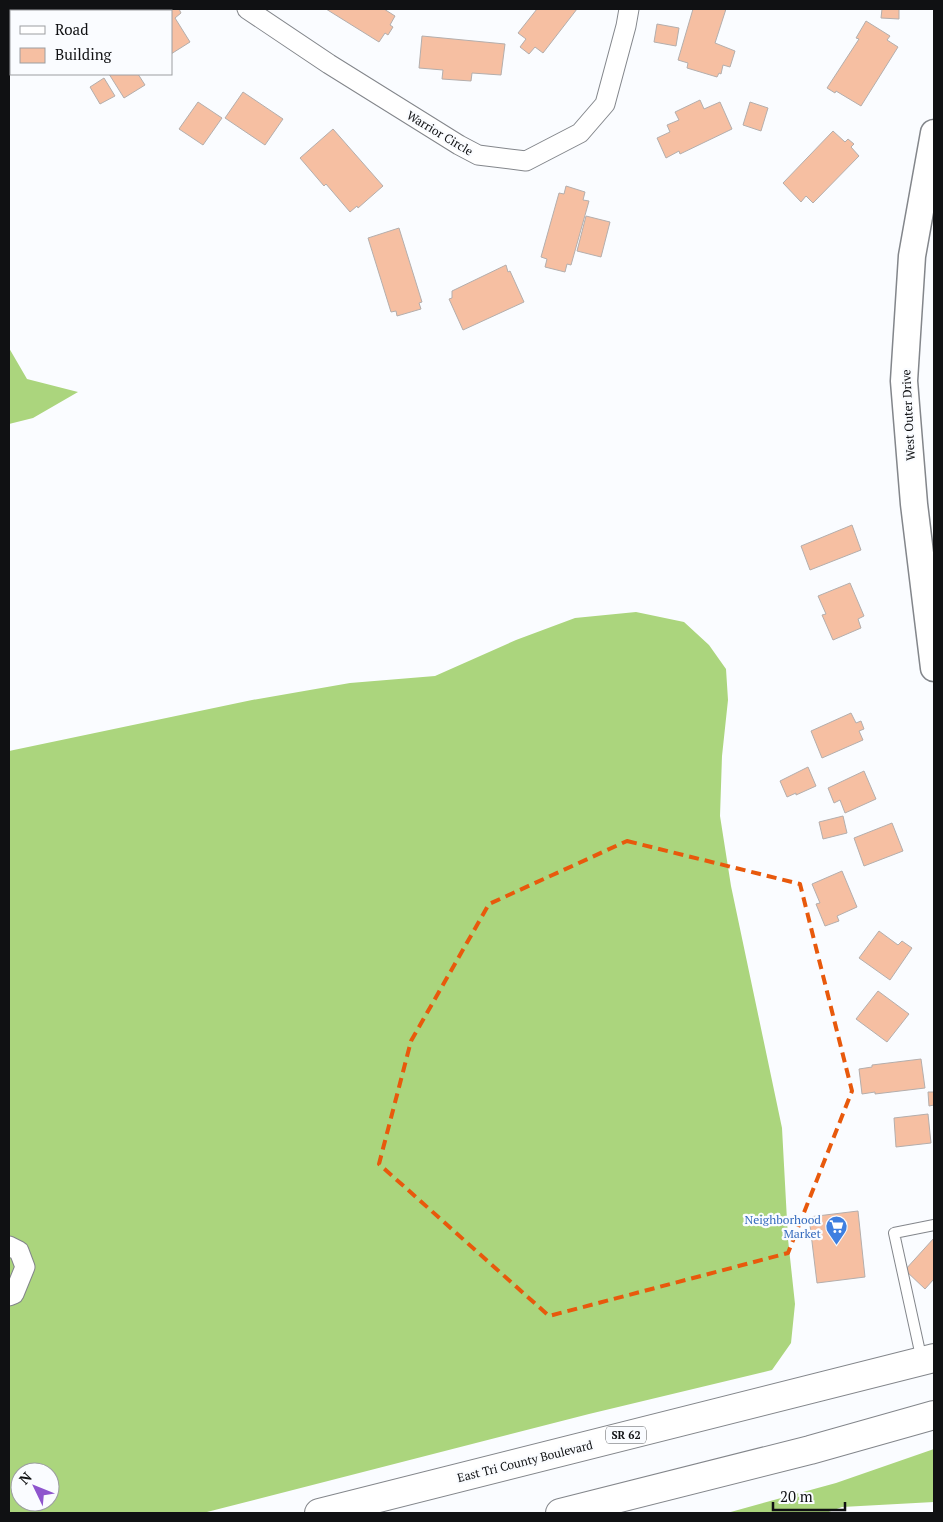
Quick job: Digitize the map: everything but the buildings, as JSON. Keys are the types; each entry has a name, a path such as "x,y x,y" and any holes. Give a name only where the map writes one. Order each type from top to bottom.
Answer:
{"highway":[{"name":"East Tri County Boulevard","path":"319,1513 928,1359"},
{"path":"560,1513 810,1450 934,1415"}],"street":[{"name":"Warrior Circle","path":"247,9 329,64 465,148 478,155 526,161 580,133 605,104 629,9"},
{"name":"West Outer Drive","path":"934,133 912,256 904,381 914,504 934,668"},
{"path":"9,1246 19,1251 25,1267 14,1294 9,1296"}],"lane":[{"path":"928,1359 894,1233 934,1225"}],"highlighted area":[{"path":"627,841 800,884 852,1091 788,1253 549,1316 379,1164 411,1041 489,904"}],"green space":[{"path":"9,348 27,379 78,392 33,418 9,424"},
{"path":"636,612 684,622 709,645 726,669 728,700 722,756 720,816 731,886 782,1128 788,1239 795,1304 791,1343 772,1370 589,1414 203,1513 9,1513 9,751 252,700 350,683 435,676 516,640 575,618"},
{"path":"934,1449 934,1502 842,1507 826,1513 727,1513 836,1483"}],"place":[{"name":"Neighborhood Market","path":"837,1245"}]}
